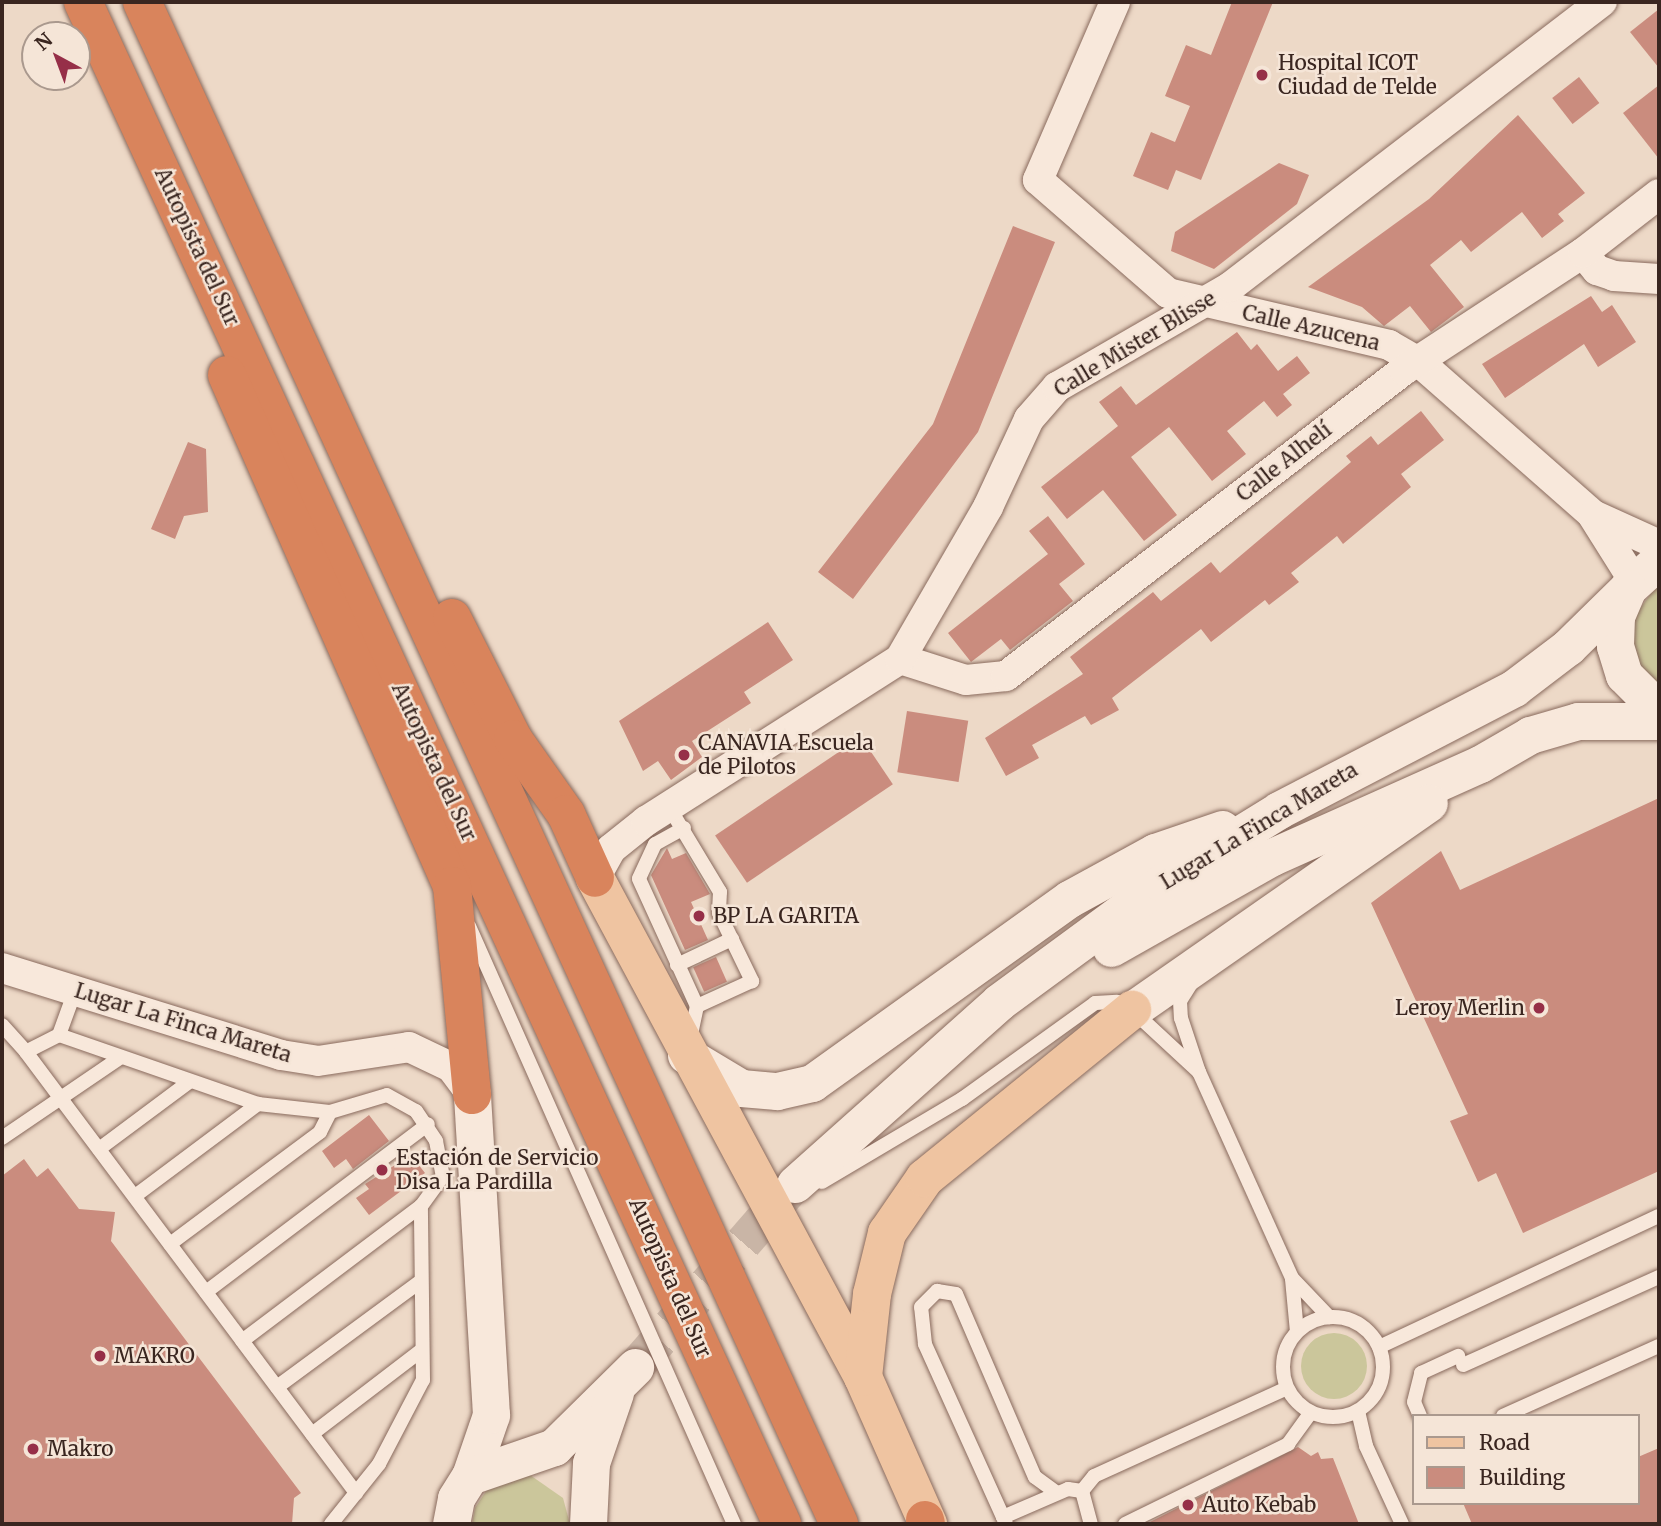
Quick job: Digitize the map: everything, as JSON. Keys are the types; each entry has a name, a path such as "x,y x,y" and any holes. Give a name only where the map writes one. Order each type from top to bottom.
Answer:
{"highway":[{"path":"83,2 179,266 452,886 472,1095"},
{"name":"Autopista del Sur","path":"83,2 782,1524"},
{"path":"144,2 272,227 513,738 566,814 595,878"},
{"path":"144,2 839,1524"},
{"path":"757,1470 775,1524"}],"main road":[{"path":"595,878 686,1055 863,1377 927,1523"},
{"path":"863,1377 872,1294 887,1233 925,1178 1132,1010"}],"street":[{"name":"Calle Azucena","path":"1115,2 1038,180 1168,293 1389,345 1419,362 1593,515 1640,577"},
{"name":"Calle Mister Blisse","path":"595,878 611,849 666,819 900,659 988,507 1030,419 1057,387 1198,302 1230,287 1602,2"},
{"name":"Calle Alhelí","path":"900,659 966,680 1006,676 1419,362 1583,253 1659,194"},
{"path":"1583,253 1597,270 1614,276 1659,279"},
{"name":"Calle Azucena","path":"1593,515 1659,545"},
{"path":"1640,577 1616,616 1615,646 1624,675 1659,710"},
{"name":"Lugar La Finca Mareta","path":"798,1190 904,1087 999,1002 1084,938 1279,810 1514,688 1568,647 1640,577"},
{"name":"Lugar La Finca Mareta","path":"904,1087 1014,1008 1154,920 1272,857 1480,764 1530,736 1578,721 1659,720"},
{"path":"1132,1010 1202,965 1480,764"},
{"path":"686,1055 741,1088 777,1091 812,1083 1069,899 1155,852 1279,810"},
{"name":"Calle Mister Blisse","path":"566,814 593,833 666,819"},
{"name":"Lugar La Finca Mareta","path":"2,968 294,1057 318,1061 409,1047 451,1068 472,1095"},
{"path":"448,1522 470,1476 491,1415 472,1095"},
{"path":"470,1476 554,1447 627,1375 591,1462 588,1524"}],"lane":[{"path":"686,1055 696,1006 639,879 666,819 720,892 719,913 752,981 696,1006"},
{"path":"452,886 734,1524"},
{"path":"677,965 732,939"},
{"path":"1202,965 1180,1001 1199,1072 1292,1278 1297,1332 1284,1359 1287,1388 1311,1412 1327,1417 1358,1411 1370,1402 1383,1376 1379,1346 1359,1324 1329,1317 1292,1278"},
{"path":"26,1052 59,1035 75,990"},
{"path":"798,1190 962,1099 1095,1003 1117,1002 1132,1010 1199,1072"},
{"path":"2,1026 26,1052 356,1493"},
{"path":"59,1035 258,1104 330,1112 387,1095 428,1124 443,1176 421,1206 242,1341"},
{"path":"4,1131 59,1096 74,1093 121,1057"},
{"path":"99,1149 189,1082"},
{"path":"135,1196 258,1104"},
{"path":"170,1244 320,1132 330,1112"},
{"path":"206,1292 428,1124"},
{"path":"331,1524 356,1493 415,1403 423,1380 421,1206"},
{"path":"1379,1346 1659,1216"},
{"path":"1419,1414 1414,1402 1421,1373 1461,1360 1659,1277"},
{"path":"277,1387 421,1280"},
{"path":"1057,1493 1035,1477 956,1294 937,1291 921,1307 925,1344 1004,1520 1057,1493 1082,1491 1094,1476 1287,1388"},
{"path":"1297,1332 1329,1317"},
{"path":"1507,1414 1659,1346"},
{"path":"312,1434 422,1350"},
{"path":"1358,1411 1366,1446 1402,1524"},
{"path":"1125,1524 1288,1444 1311,1412"},
{"path":"1082,1491 1091,1524"}],"shaded area":[{"path":"1659,582 1659,691 1646,679 1632,650 1634,617"},
{"path":"1334,1333 1347,1336 1357,1343 1364,1353 1367,1366 1364,1379 1357,1389 1347,1396 1334,1399 1321,1396 1311,1389 1304,1379 1301,1366 1304,1353 1311,1343 1321,1336"},
{"path":"530,1475 563,1498 570,1524 472,1524 475,1508 490,1485"}],"building":[{"path":"1232,2 1273,2 1201,180 1176,170 1168,190 1133,176 1151,132 1175,142 1190,106 1165,96 1186,45 1211,55"},
{"path":"1659,9 1659,68 1630,32"},
{"path":"1579,77 1599,103 1573,124 1552,98"},
{"path":"1659,85 1659,159 1623,113"},
{"path":"1518,115 1585,193 1558,214 1564,221 1542,238 1522,212 1471,252 1461,240 1430,265 1464,307 1431,332 1410,306 1384,326 1362,307 1308,287 1429,199"},
{"path":"1279,163 1309,175 1297,204 1214,269 1171,251 1175,232"},
{"path":"1013,226 1055,242 978,432 853,599 818,572 933,424"},
{"path":"1591,296 1602,312 1612,305 1636,342 1598,367 1584,344 1505,398 1482,364"},
{"path":"1237,332 1251,350 1257,344 1278,371 1297,356 1310,373 1283,394 1292,405 1277,417 1264,401 1227,431 1246,454 1212,481 1169,427 1131,457 1177,515 1144,541 1103,490 1067,519 1041,487 1118,426 1099,402 1121,386 1136,405"},
{"path":"1421,411 1444,440 1401,474 1411,487 1343,544 1337,536 1291,573 1299,582 1269,605 1265,600 1211,642 1201,629 1112,698 1119,710 1091,725 1085,716 1032,745 1039,758 1006,776 985,738 1083,674 1070,657 1153,592 1161,601 1211,562 1220,573 1351,462 1346,456 1371,436 1378,445"},
{"path":"188,442 206,449 208,512 184,516 175,539 151,529"},
{"path":"1048,516 1085,564 1059,584 1073,601 1010,650 1001,639 971,662 948,633 1048,554 1029,531"},
{"path":"768,622 793,660 744,692 751,703 692,741 702,757 671,780 658,761 643,771 619,721"},
{"path":"907,711 968,721 959,782 897,772"},
{"path":"861,737 893,784 747,883 715,835"},
{"name":"Leroy Merlin","path":"1659,798 1659,1171 1523,1233 1496,1173 1478,1182 1450,1121 1468,1114 1371,903 1441,851 1460,890"},
{"path":"667,848 672,859 686,853 710,894 691,902 708,940 685,950 651,875"},
{"path":"716,957 727,982 704,992 693,967"},
{"path":"369,1115 389,1141 353,1169 346,1159 334,1168 322,1151"},
{"path":"411,1155 425,1173 369,1215 356,1198 369,1189 365,1184"},
{"name":"MAKRO","path":"24,1159 37,1177 48,1168 79,1209 115,1212 111,1241 301,1493 294,1498 292,1524 2,1524 2,1176"},
{"path":"1298,1447 1311,1456 1318,1452 1321,1459 1333,1458 1359,1524 1146,1524"},
{"path":"1659,1448 1659,1524 1472,1524 1464,1505 1640,1505 1640,1456"}],"tunnel":[{"path":"635,1367 790,1189"}],"place":[{"name":"Hospital ICOT Ciudad de Telde","path":"1262,75"},
{"name":"CANAVIA Escuela de Pilotos","path":"684,755"},
{"name":"BP LA GARITA","path":"699,916"},
{"name":"Leroy Merlin","path":"1539,1008"},
{"name":"Estación de Servicio Disa La Pardilla","path":"382,1170"},
{"name":"MAKRO","path":"100,1356"},
{"name":"Makro","path":"33,1449"},
{"name":"Auto Kebab","path":"1188,1505"}]}
